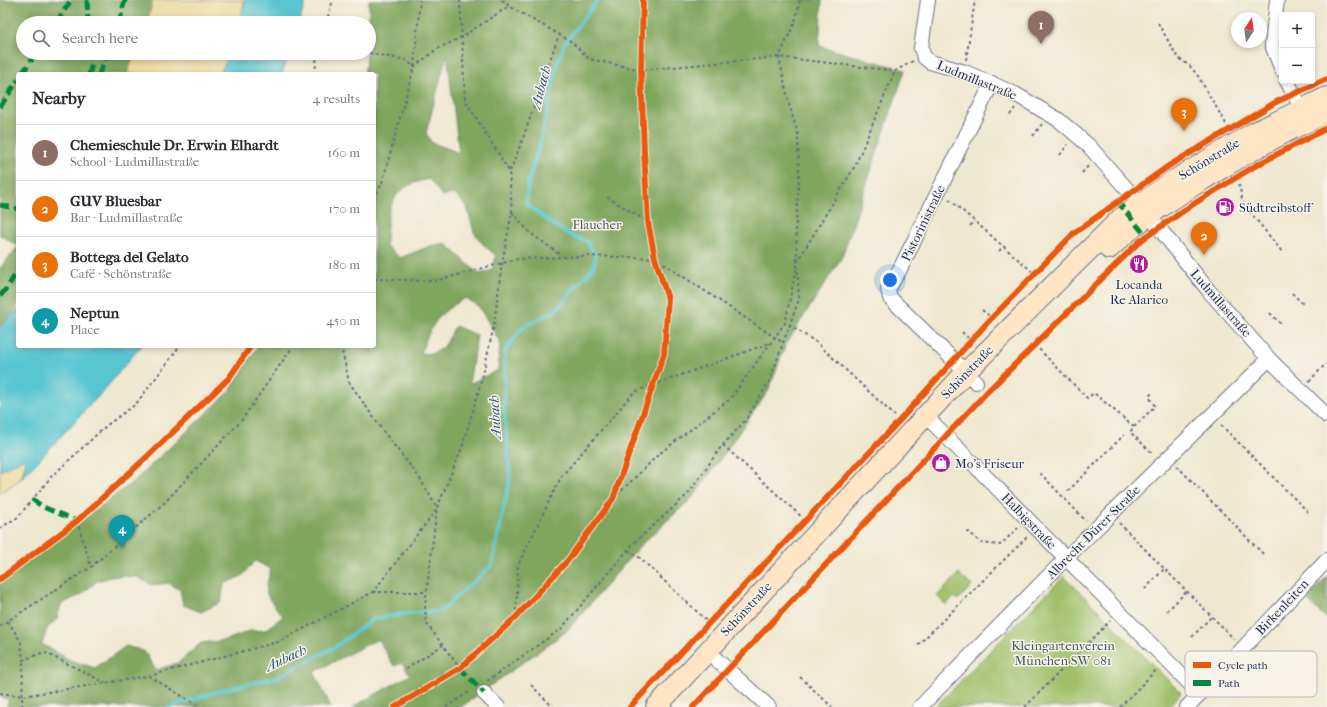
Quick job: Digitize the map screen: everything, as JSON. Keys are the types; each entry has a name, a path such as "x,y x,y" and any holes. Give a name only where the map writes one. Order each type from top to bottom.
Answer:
{"street":[{"path":"924,57 921,48 928,0"},
{"path":"1277,0 1272,44 1279,62"},
{"name":"Ludmillastraße","path":"924,57 930,62 965,72 1015,94 1059,120 1088,145 1144,209 1209,291 1269,359 1327,416"},
{"name":"Pistorinistraße","path":"965,371 890,298 888,289 900,271 992,83"},
{"path":"1289,84 1305,115"},
{"name":"Schönstraße","path":"656,707 711,655 930,420 965,371 1125,233 1144,209 1238,158 1305,115 1327,97"},
{"name":"Schönstraße","path":"1305,115 1327,113"},
{"name":"Albrecht-Dürer-Straße","path":"920,707 1066,558 1269,359"},
{"name":"Halbigstraße","path":"930,420 1185,679"},
{"name":"Birkenleiten","path":"1241,651 1327,560"},
{"path":"711,655 769,707"},
{"name":"Schönstraße","path":"671,707 711,655"},
{"path":"480,689 498,707"},
{"name":"Birkenleiten","path":"1187,707 1197,697"}],"path":[{"path":"328,16 333,0"},
{"path":"376,195 382,182 414,66 420,0"},
{"path":"460,0 465,100 510,171"},
{"path":"502,0 509,6 572,42 589,59 641,70 779,57 894,71 924,57"},
{"path":"446,707 480,689 561,629 628,550 688,494 723,445 745,421 769,382 782,342 799,300 796,224 799,176 798,134 789,104 779,57 795,22 800,0"},
{"path":"965,72 975,0"},
{"path":"414,66 437,48 462,37 509,6"},
{"path":"1158,23 1178,58 1190,66 1198,76 1229,129"},
{"path":"0,694 23,696 149,676 278,642 373,592 437,508 462,448 482,379 494,325 502,263 512,212 510,171 528,129 539,88 559,35"},
{"path":"376,54 406,60 414,66"},
{"path":"315,72 316,60"},
{"path":"613,499 660,454 730,399 785,323 797,262 855,166 894,71"},
{"path":"1239,184 1243,203 1283,253"},
{"path":"939,190 1035,274"},
{"path":"607,197 648,222"},
{"path":"512,212 529,232 562,256"},
{"path":"970,226 974,221"},
{"path":"999,251 1004,246"},
{"path":"376,279 434,281 502,263 562,256 655,258 782,342"},
{"path":"1292,293 1302,304"},
{"path":"982,310 992,318"},
{"path":"1270,313 1281,324"},
{"path":"785,323 816,342 896,416"},
{"path":"962,332 971,341"},
{"path":"516,617 518,565 560,477 634,392 771,342"},
{"path":"1035,345 1087,398 1094,393 1134,427"},
{"path":"0,528 18,517 51,478 107,425 136,404 178,348"},
{"path":"0,626 90,568 164,503 241,421 292,348"},
{"path":"341,348 349,382 383,431 419,478 437,508 426,592 426,623 460,668"},
{"path":"1300,390 1327,363"},
{"path":"1152,392 1149,397 1155,406 1130,432 1155,456"},
{"path":"1220,424 1309,512"},
{"path":"1068,491 1124,435"},
{"path":"723,445 805,520"},
{"path":"1178,467 1265,556"},
{"path":"1040,473 1095,530"},
{"path":"71,526 82,516"},
{"path":"77,521 90,568"},
{"path":"967,533 969,532 981,543 1000,545 1021,525"},
{"path":"1121,525 1233,638"},
{"path":"918,645 1030,534"},
{"path":"628,550 640,558 709,623"},
{"path":"1145,589 1165,568"},
{"path":"1167,611 1187,591"},
{"path":"373,592 426,592"},
{"path":"1192,637 1212,616"},
{"path":"8,621 20,642 23,660 22,707"},
{"path":"1025,707 1108,622"},
{"path":"406,669 443,645"},
{"path":"23,660 44,652 106,683"},
{"path":"1120,707 1156,670"},
{"path":"149,676 199,706"},
{"path":"800,677 832,707"},
{"path":"531,685 553,707"}],"green space":[{"path":"0,0 153,0 149,16 16,16 16,60 132,60 128,72 16,72 16,245 0,235"},
{"name":"Flaucher","path":"369,0 822,0 819,46 905,70 842,257 786,344 769,390 694,496 639,547 567,631 461,707 353,707 410,675 402,663 394,666 378,639 314,672 331,707 7,707 8,699 0,697 0,584 135,480 230,391 257,348 376,348 376,72 364,72 366,60 376,60 376,16 369,16","holes":["447,54 459,153 431,142 426,133","429,179 442,196 455,194 467,207 474,232 481,242 496,256 492,270 479,274 445,243 430,246 400,258 386,246 387,221 392,202 405,188","465,298 479,307 500,342 498,370 469,384 477,335 455,326 446,343 439,351 434,353 421,353 428,334 437,320 448,309","255,561 271,569 267,584 267,594 269,599 283,616 266,630 250,631 226,640 201,643 178,663 156,670 144,651 126,646 95,668 70,660 42,644 47,629 57,619 61,604 81,595 97,581 111,577 123,576 137,577 152,585 169,583 180,590 183,605 201,612 221,602 224,584 242,576"]},
{"path":"16,249 16,307 11,316 0,327 0,268"},
{"path":"959,574 972,586 958,600 954,597 946,605 937,596"},
{"name":"Kleingartenverein München SW 081","path":"1064,576 1181,693 1168,707 935,707"},
{"path":"1327,577 1327,619 1306,599"}],"sand":[{"path":"153,0 245,0 241,16 149,16"},
{"path":"132,60 227,60 221,72 128,72"},
{"path":"23,459 26,461 21,479 0,493 0,471"}],"water":[{"path":"245,0 306,0 301,16 241,16"},
{"path":"227,60 287,60 283,72 221,72"},
{"path":"16,311 16,348 139,348 106,388 21,479 26,462 23,459 0,470 0,327"}],"waterway":[{"name":"Aubach","path":"170,707 222,690 277,677 335,647 373,619 412,613 441,611 492,565 510,478 504,411 505,351 523,327 555,311 594,266 595,254 586,241 572,236 551,223 526,204 528,183 540,143 557,65 564,44 598,0"}],"marked path":[{"path":"61,16 71,0"},
{"path":"87,0 88,16"},
{"path":"121,16 125,0"},
{"path":"23,72 31,60"},
{"path":"90,72 92,60"},
{"path":"100,72 105,60"},
{"path":"0,107 16,83"},
{"path":"1117,201 1146,236"},
{"path":"0,205 16,209"},
{"path":"0,296 16,273"},
{"path":"32,499 43,507 77,521"},
{"path":"460,668 484,693"}],"cycle path":[{"path":"395,707 460,668 516,617 568,560 613,499 664,354 668,299 655,258 648,222 641,70 643,0"},
{"path":"630,707 900,420 987,323 1074,233 1170,165 1276,102 1327,79"},
{"path":"693,707 987,392 1140,241 1192,205 1255,166 1327,128"},
{"path":"0,579 77,521 148,456 229,378 250,348"}],"place":[{"name":"Chemieschule Dr. Erwin Elhardt","path":"1041,44"},
{"name":"Bottega del Gelato","path":"1184,131"},
{"name":"Südtreibstoff","path":"1225,207"},
{"name":"GUV Bluesbar","path":"1204,255"},
{"name":"Locanda Re Alarico","path":"1139,264"},
{"name":"Mo's Friseur","path":"941,463"},
{"name":"Neptun","path":"122,548"}]}
